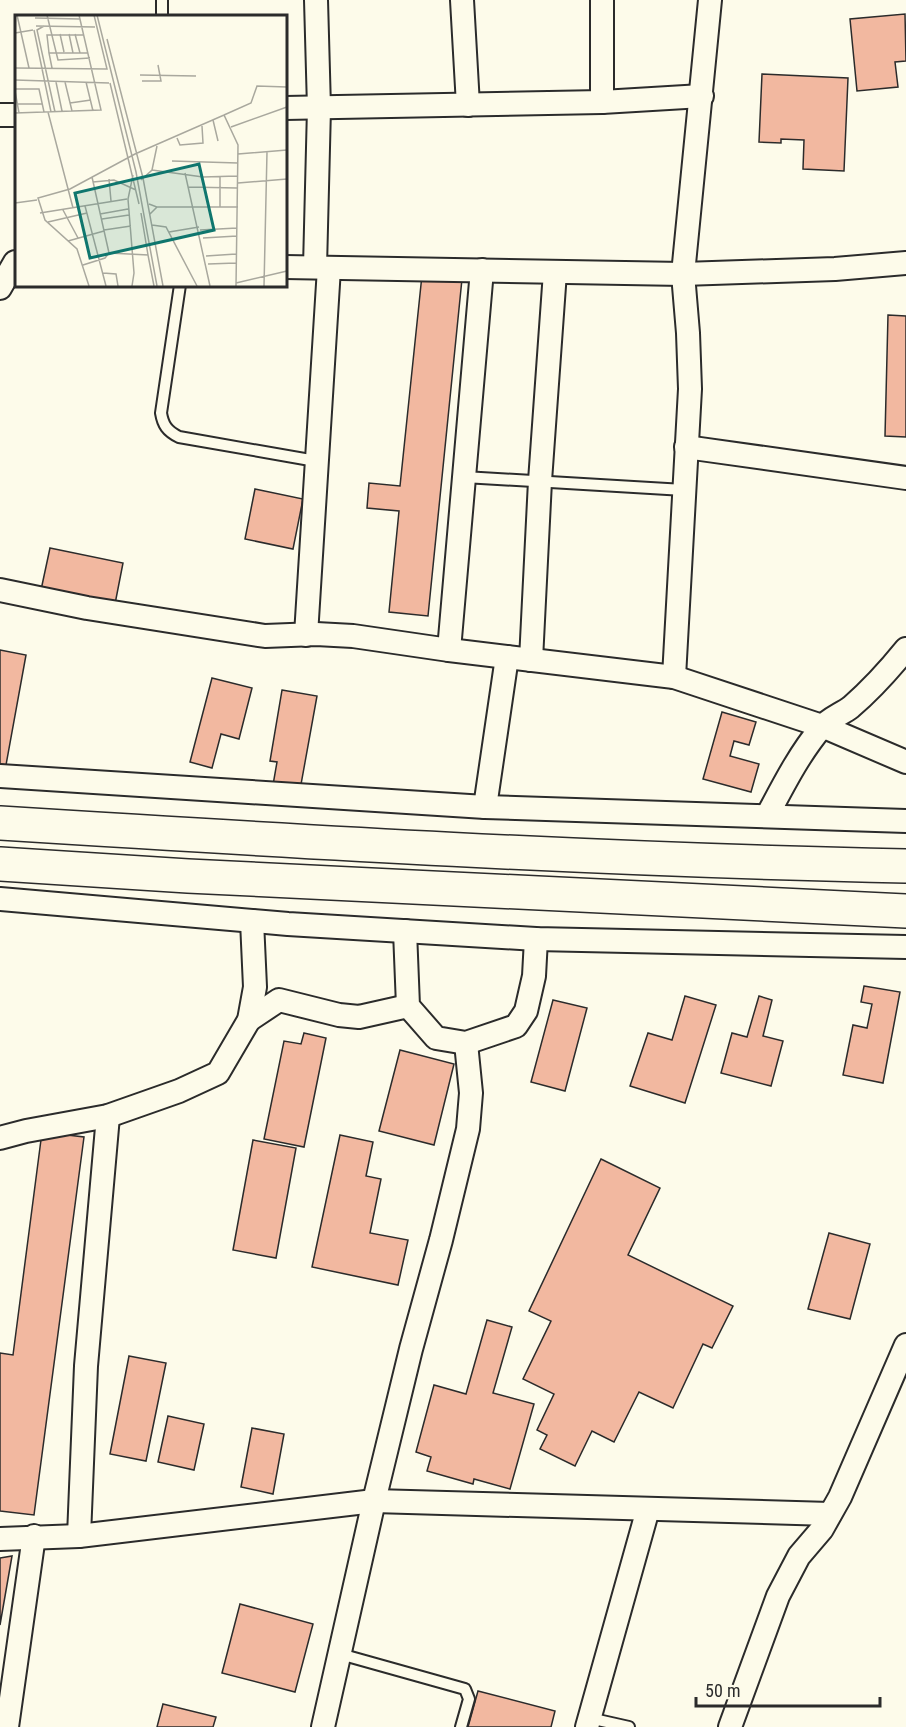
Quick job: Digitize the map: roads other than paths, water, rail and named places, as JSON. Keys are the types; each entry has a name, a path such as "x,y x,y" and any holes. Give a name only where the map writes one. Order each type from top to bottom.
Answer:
{"highway":[{"path":"0,823 442,850 760,863 906,866"},
{"path":"0,864 188,876 895,911"}],"street":[{"path":"306,635 316,461 322,267 316,0"},
{"path":"462,0 468,105"},
{"path":"602,0 602,102"},
{"path":"674,677 690,389 683,274 710,0"},
{"path":"286,108 602,102 702,96"},
{"path":"0,288 11,261"},
{"path":"286,267 683,274 835,269 906,264"},
{"path":"449,650 482,270"},
{"path":"531,660 540,482 555,272"},
{"path":"686,447 906,478"},
{"path":"0,590 87,608 265,636 353,636 674,677 822,726 906,762"},
{"path":"767,816 789,773 822,726 849,709 886,674 906,649"},
{"path":"485,807 507,657"},
{"path":"0,776 485,807 906,821"},
{"path":"0,899 252,921 536,939 905,949 895,911"},
{"path":"0,1138 108,1116 179,1091 218,1073 249,1020 255,987 252,921"},
{"path":"405,931 408,1006 436,1038 466,1043 516,1026 526,1011 534,976 536,939"},
{"path":"249,1020 279,1000 339,1015 358,1017 408,1006"},
{"path":"323,1727 374,1501 468,1129 471,1093 466,1043"},
{"path":"79,1536 86,1366 108,1116"},
{"path":"730,1727 778,1596 799,1556 822,1529 840,1497 906,1345"},
{"path":"0,1539 79,1536 374,1501 831,1514"},
{"path":"588,1723 648,1509"},
{"path":"6,1727 34,1536"}],"lane":[{"path":"180,286 161,412 163,424 170,433 179,437 316,461"},
{"path":"464,477 684,490"},
{"path":"340,1654 465,1689 469,1699 461,1727"},
{"path":"588,1723 628,1727"}]}
